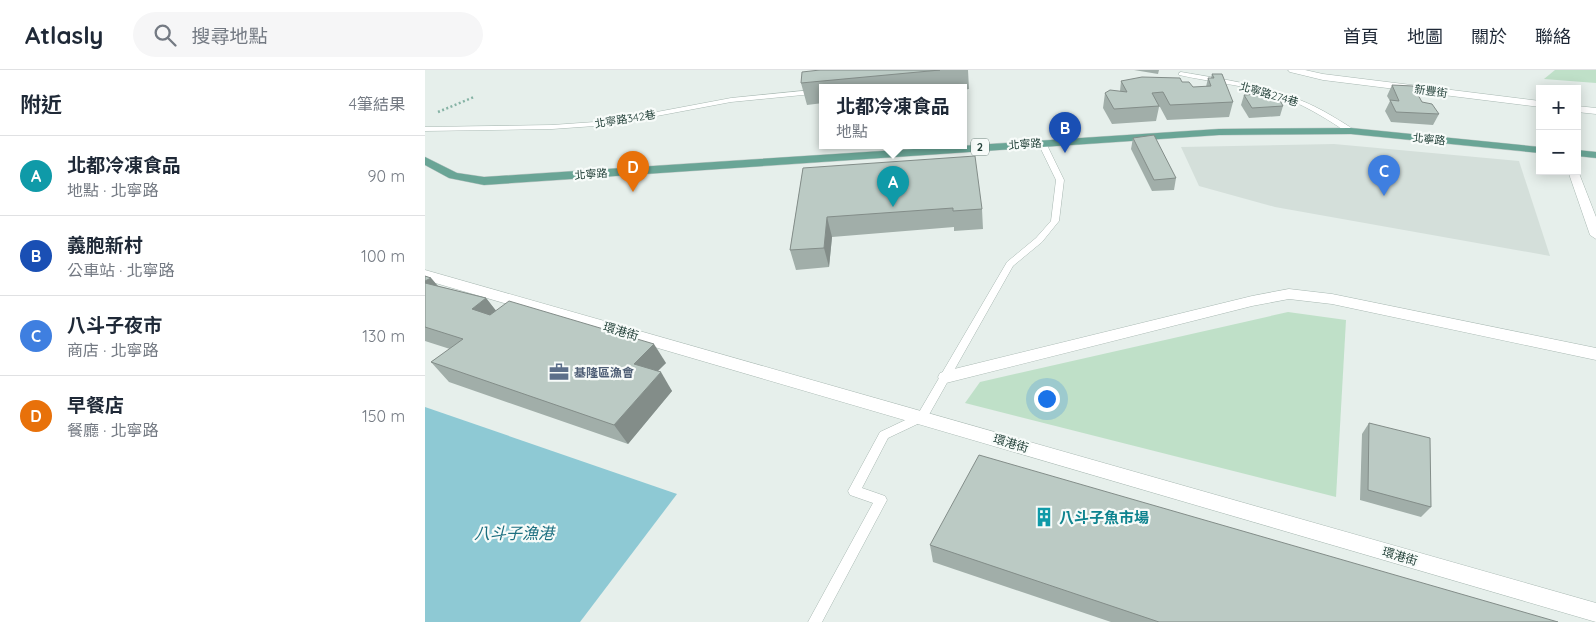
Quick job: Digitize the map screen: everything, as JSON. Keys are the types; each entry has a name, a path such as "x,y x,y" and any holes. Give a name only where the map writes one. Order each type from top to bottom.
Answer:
{"main road":[{"name":"北寧路","path":"967,148 1219,132 1351,131 1536,150"},
{"name":"北寧路","path":"425,160 447,175 484,181 953,149"},
{"path":"1581,153 1596,154"}],"street":[{"name":"新豐街","path":"1293,70 1323,77 1536,104"},
{"path":"1581,109 1596,111"},
{"path":"1575,175 1596,235"},
{"name":"環港街","path":"425,275 1596,612"},
{"path":"946,377 1252,301 1289,294 1332,299 1596,354"}],"lane":[{"name":"北寧路274巷","path":"1181,74 1251,87 1286,97 1305,104 1351,131"},
{"name":"北寧路342巷","path":"425,129 552,127 609,123 731,100 819,91"},
{"path":"815,622 881,500 853,491 884,435 921,417 1010,264 1039,240 1055,221 1060,180 1041,143"}],"path":[{"path":"433,114 474,97"}],"shaded area":[{"path":"1334,144 1519,161 1550,256 1275,207 1199,186 1181,147"}],"green space":[{"path":"1555,70 1596,70 1596,83 1544,79"},
{"path":"1288,312 1346,320 1336,497 965,403 980,382"}],"water":[{"name":"八斗子漁港","path":"425,407 677,494 580,622 425,622"}],"building":[{"path":"820,70 940,70 801,83 802,72"},
{"path":"1212,74 1222,74 1233,102 1170,105 1163,92 1152,93 1159,106 1114,109 1105,93 1110,90 1127,92 1121,81 1142,77 1180,78 1182,82 1189,82 1193,87 1211,86 1208,78 1214,78"},
{"path":"1392,85 1413,86 1422,102 1432,104 1439,114 1396,112 1390,100 1399,101"},
{"path":"1276,93 1283,106 1252,108 1244,95"},
{"path":"1154,135 1176,178 1154,180 1133,138"},
{"path":"975,156 982,209 953,211 953,208 827,217 824,248 790,250 803,168"},
{"name":"基隆區漁會","path":"425,283 486,298 472,309 490,315 509,301 654,344 634,364 661,372 614,425 431,362 463,339 425,327"},
{"path":"1369,423 1430,438 1431,507 1368,490"},
{"name":"八斗子魚市場","path":"979,455 1558,622 1159,622 930,545"}],"place":[{"name":"義胞新村","path":"1065,153"},
{"name":"早餐店","path":"633,192"},
{"name":"八斗子夜市","path":"1384,196"},
{"name":"北都冷凍食品","path":"893,207"},
{"name":"基隆區漁會","path":"559,372"},
{"name":"八斗子魚市場","path":"1044,517"}]}
